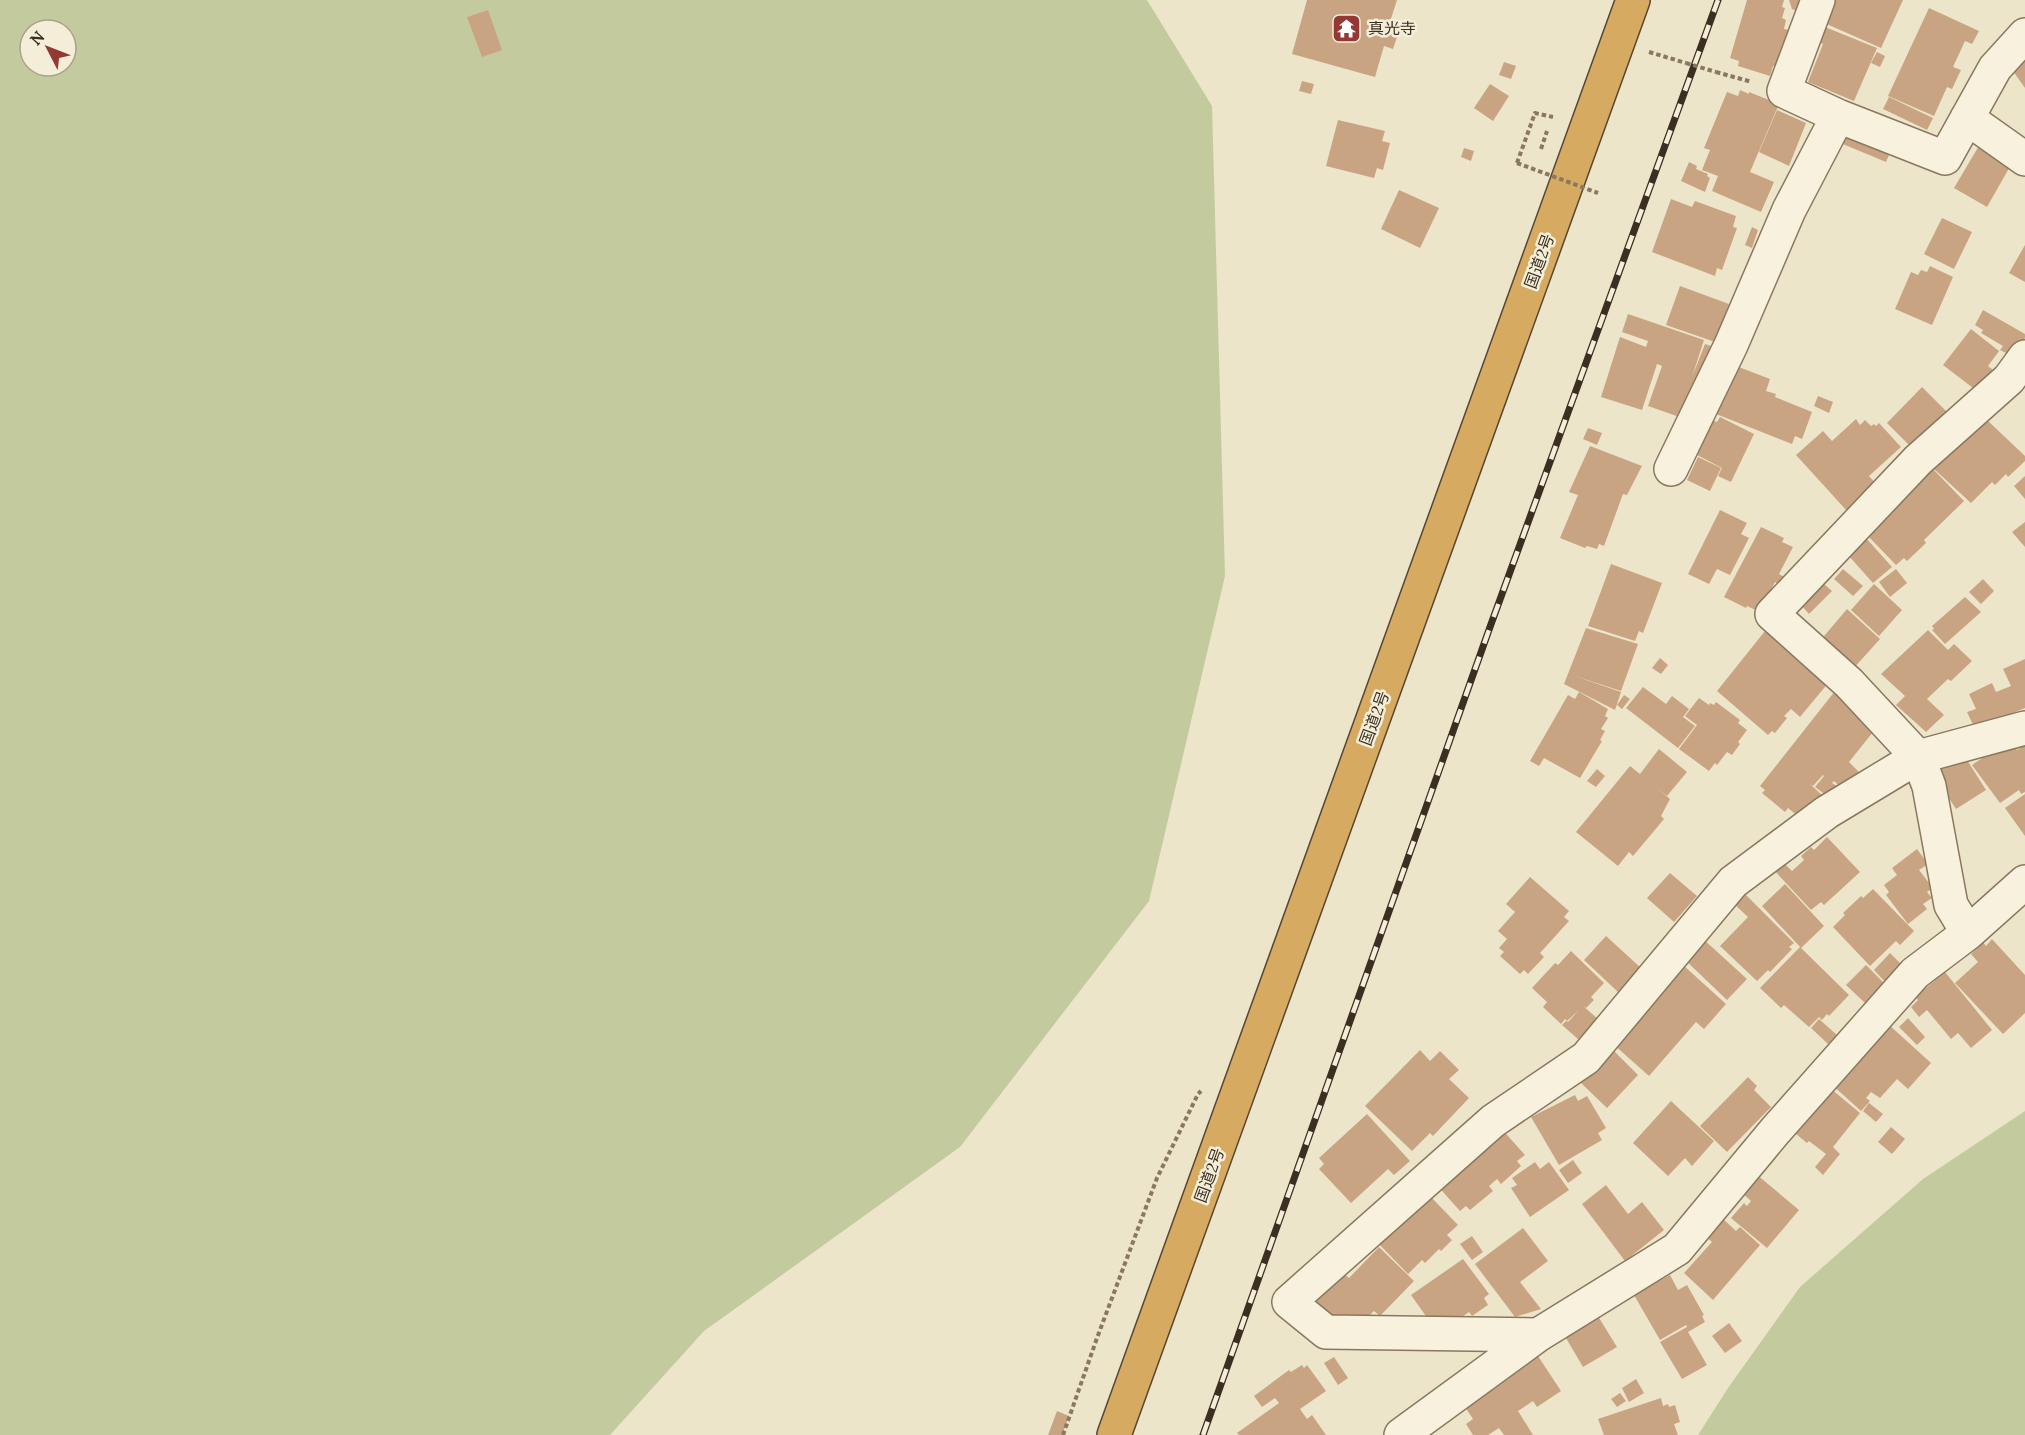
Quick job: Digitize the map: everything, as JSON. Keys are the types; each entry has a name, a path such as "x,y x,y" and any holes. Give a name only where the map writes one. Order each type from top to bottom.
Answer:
{"highway":[{"name":"国道2号","path":"1114,1435 1633,0"}],"street":[{"path":"1818,0 1784,91 1838,116 1946,158 1995,68 2025,35"},
{"path":"1671,469 1731,345 1789,210 1838,116"},
{"path":"1967,118 2025,159"},
{"path":"1968,933 1951,905 1929,786 1918,757 1848,683 1772,614 1918,460 2009,379 2025,357"},
{"path":"1538,1335 1326,1332 1289,1302 1493,1121 1586,1058 1733,882 1827,812 1918,757 2025,728"},
{"path":"1401,1435 1538,1335 1677,1249 1774,1131 1915,973 1968,933 2025,882"}],"path":[{"path":"1640,48 1716,72"},
{"path":"1553,117 1535,113 1517,163 1598,193"},
{"path":"1064,1435 1096,1338 1157,1178 1198,1094 1206,1088"}],"green space":[{"path":"0,0 1147,0 1212,106 1225,576 1149,901 960,1147 704,1331 610,1435 0,1435"},
{"path":"2025,1111 2025,1435 1698,1435 1728,1388 1800,1287 1923,1179"}],"building":[{"path":"1307,0 1397,0 1389,25 1400,28 1393,49 1384,46 1375,77 1292,54"},
{"path":"1747,0 1784,0 1782,7 1785,8 1782,18 1786,20 1784,29 1789,30 1778,68 1773,66 1770,76 1738,66 1739,61 1730,58"},
{"path":"1789,0 1806,0 1802,13 1792,9"},
{"path":"1828,0 1903,0 1881,48 1822,22"},
{"path":"1929,8 1979,31 1972,44 1965,41 1953,67 1961,70 1952,89 1947,87 1934,116 1888,96"},
{"path":"488,10 502,50 482,57 467,17"},
{"path":"1820,25 1877,48 1854,101 1808,82 1823,44 1814,40"},
{"path":"2025,51 2025,88 2008,64"},
{"path":"1877,52 1885,56 1880,67 1871,63"},
{"path":"1504,62 1516,66 1511,79 1499,75"},
{"path":"1302,81 1314,84 1311,94 1299,91"},
{"path":"1490,84 1509,96 1493,121 1474,108"},
{"path":"1740,90 1779,104 1750,172 1774,182 1761,212 1712,191 1718,176 1702,170 1710,150 1704,148 1727,92 1738,96"},
{"path":"1889,97 1933,118 1927,130 1883,109"},
{"path":"1777,110 1806,123 1789,166 1759,152"},
{"path":"1338,120 1385,131 1382,141 1390,143 1383,170 1377,168 1374,178 1326,166"},
{"path":"1844,130 1891,150 1886,162 1838,142"},
{"path":"1980,144 2012,163 1987,207 1954,188"},
{"path":"1464,148 1474,151 1471,161 1461,157"},
{"path":"1689,162 1697,166 1696,169 1708,174 1710,178 1705,192 1681,181"},
{"path":"1399,190 1439,208 1420,248 1381,229"},
{"path":"1671,199 1692,207 1695,201 1736,216 1733,227 1737,228 1722,270 1717,268 1715,276 1652,252"},
{"path":"1942,218 1972,232 1954,269 1924,254"},
{"path":"1752,227 1758,230 1752,248 1745,245"},
{"path":"2025,245 2025,282 2009,273"},
{"path":"1930,266 1953,277 1932,325 1895,309 1911,272 1918,275 1921,270 1927,272"},
{"path":"1680,286 1729,304 1715,342 1666,325"},
{"path":"1983,310 2025,334 2025,338 2012,356 2000,350 2003,346 1981,333 1983,330 1975,325"},
{"path":"1628,314 1704,340 1692,377 1705,344 1714,347 1688,420 1648,406 1662,366 1657,364 1642,410 1601,397 1620,337 1646,347 1648,341 1622,332"},
{"path":"1971,329 1999,351 1988,366 1993,370 1977,391 1943,365"},
{"path":"1731,364 1770,379 1766,391 1812,412 1802,439 1795,436 1792,444 1711,412"},
{"path":"1922,387 1951,416 1914,450 1887,423"},
{"path":"1818,396 1833,402 1829,413 1814,406"},
{"path":"1720,417 1754,434 1731,482 1718,476 1722,468 1697,455 1703,443 1699,441 1710,419 1717,422"},
{"path":"1856,419 1860,425 1865,420 1871,426 1879,423 1901,447 1869,476 1876,484 1847,511 1796,455 1823,431 1832,441"},
{"path":"1987,420 2025,456 2025,461 2008,477 2006,474 1995,485 1992,482 1971,503 1934,469 1960,442 1962,444"},
{"path":"1588,428 1602,433 1597,445 1583,439"},
{"path":"1590,446 1642,466 1627,495 1623,494 1604,546 1599,544 1597,549 1587,546 1585,548 1560,538 1578,495 1569,492"},
{"path":"1698,457 1721,468 1710,491 1687,480"},
{"path":"1932,468 1964,501 1924,540 1926,543 1907,561 1904,558 1896,565 1866,534"},
{"path":"2025,476 2025,499 2014,486"},
{"path":"1720,510 1747,523 1741,534 1749,538 1730,575 1717,569 1709,584 1688,574"},
{"path":"2025,522 2025,547 2012,532"},
{"path":"1761,527 1784,538 1782,542 1793,547 1779,574 1790,580 1786,588 1775,582 1760,612 1724,597"},
{"path":"1866,538 1892,567 1873,583 1848,555"},
{"path":"1611,564 1662,583 1643,633 1639,631 1635,641 1588,626"},
{"path":"1843,569 1863,586 1853,596 1834,579"},
{"path":"1896,569 1907,583 1890,597 1879,582"},
{"path":"1983,579 1994,591 1981,604 1969,592"},
{"path":"1823,583 1832,591 1809,614 1801,605"},
{"path":"1874,584 1902,610 1879,636 1851,610"},
{"path":"1965,597 1981,612 1945,644 1932,630 1934,629 1932,626"},
{"path":"1847,609 1880,639 1853,669 1842,659 1844,656 1836,649 1832,654 1819,642"},
{"path":"1586,628 1638,644 1621,691 1572,675 1621,692 1615,710 1564,684"},
{"path":"1928,630 1948,650 1954,644 1972,661 1927,699 1944,715 1926,732 1896,705 1905,696 1881,674"},
{"path":"1765,631 1829,682 1800,717 1791,709 1784,716 1787,718 1775,733 1772,731 1768,735 1717,691"},
{"path":"1660,658 1668,665 1661,674 1652,668"},
{"path":"2025,659 2025,708 1975,729 1967,712 1976,709 1969,694 1992,683 1996,692 2011,686 2003,669"},
{"path":"1643,687 1666,704 1672,696 1689,709 1683,717 1695,726 1678,748 1626,708"},
{"path":"1835,691 1874,722 1869,729 1873,732 1849,762 1860,773 1853,782 1843,789 1834,781 1832,783 1842,789 1830,798 1815,787 1823,775 1813,786 1810,784 1823,796 1800,818 1788,808 1785,812 1762,793 1765,790 1760,786"},
{"path":"1579,692 1608,709 1605,716 1608,718 1601,729 1605,731 1600,740 1602,741 1580,778 1544,758 1539,766 1530,761 1568,695 1575,699"},
{"path":"1624,695 1630,699 1622,709 1617,705"},
{"path":"1699,698 1709,705 1710,703 1714,705 1716,702 1740,720 1738,723 1747,730 1732,755 1727,752 1709,771 1679,749 1697,725 1685,716"},
{"path":"2009,740 2017,750 2025,745 2025,792 2021,794 2019,790 2000,803 1972,765"},
{"path":"1659,749 1687,772 1667,796 1657,788 1670,799 1661,816 1664,819 1633,856 1629,852 1618,866 1576,832 1630,766 1640,774"},
{"path":"1960,749 1986,790 1956,809 1937,780 1933,757"},
{"path":"1597,769 1605,776 1596,787 1587,781"},
{"path":"2025,794 2025,836 2005,808"},
{"path":"1827,837 1860,872 1824,905 1821,902 1811,910 1772,868 1783,862 1792,871 1804,860 1801,856 1811,847 1814,850"},
{"path":"1917,849 1928,864 1919,870 1933,888 1927,892 1932,898 1923,904 1927,909 1908,924 1886,895 1889,892 1884,885 1897,875 1892,868"},
{"path":"1670,873 1697,896 1674,922 1647,898"},
{"path":"1530,877 1569,911 1564,917 1569,921 1540,953 1544,957 1528,974 1524,970 1520,974 1500,956 1504,952 1499,948 1507,939 1498,931 1515,912 1506,904"},
{"path":"1785,884 1824,926 1801,948 1762,906"},
{"path":"1873,889 1914,931 1900,945 1896,941 1870,966 1833,927 1845,915 1843,913 1861,896 1863,898"},
{"path":"1742,891 1794,943 1789,947 1792,949 1770,972 1768,970 1757,981 1720,946 1748,917 1732,902"},
{"path":"1606,936 1641,968 1618,992 1584,960"},
{"path":"1702,938 1747,979 1727,1000 1683,958"},
{"path":"1992,939 2025,975 2025,1013 2003,1034 1955,983 1978,962 1971,954 1983,942 1986,946"},
{"path":"1800,947 1849,995 1829,1016 1827,1014 1822,1020 1819,1017 1809,1027 1784,1005 1781,1008 1760,988"},
{"path":"1571,951 1604,983 1591,997 1594,1000 1586,1008 1582,1005 1598,1019 1579,1040 1562,1025 1578,1011 1561,1024 1543,1007 1547,1002 1532,988 1555,963 1558,965"},
{"path":"1890,953 1904,967 1887,984 1874,970"},
{"path":"1683,965 1726,1004 1704,1029 1696,1022 1649,1076 1613,1044"},
{"path":"1866,965 1885,984 1865,1003 1846,985"},
{"path":"1945,972 1992,1030 1971,1048 1958,1033 1951,1039 1927,1010 1919,1017 1911,1007 1918,1000 1915,997"},
{"path":"1908,1018 1925,1037 1917,1045 1899,1027"},
{"path":"1819,1019 1837,1035 1828,1044 1811,1028"},
{"path":"1888,1024 1931,1063 1908,1089 1897,1079 1880,1098 1871,1092 1866,1098 1870,1101 1861,1111 1830,1083 1852,1068 1876,1042 1873,1040"},
{"path":"1420,1050 1430,1061 1440,1051 1459,1070 1449,1079 1469,1098 1433,1136 1430,1133 1412,1151 1365,1106"},
{"path":"1613,1050 1638,1075 1607,1108 1581,1083"},
{"path":"1748,1077 1757,1086 1754,1090 1771,1107 1727,1152 1700,1126"},
{"path":"1830,1088 1860,1113 1833,1147 1840,1154 1823,1175 1815,1167 1826,1154 1809,1141 1807,1143 1796,1134 1798,1131 1795,1129"},
{"path":"1575,1095 1578,1101 1587,1096 1606,1128 1598,1133 1602,1140 1559,1165 1531,1117"},
{"path":"1671,1101 1714,1141 1692,1166 1685,1158 1668,1176 1633,1143"},
{"path":"1869,1103 1883,1114 1876,1122 1863,1111"},
{"path":"1367,1114 1410,1161 1394,1175 1388,1169 1351,1203 1319,1169 1324,1164 1319,1158"},
{"path":"1500,1127 1525,1155 1517,1161 1521,1166 1501,1184 1497,1179 1489,1186 1493,1191 1470,1210 1466,1206 1460,1211 1435,1183"},
{"path":"1891,1127 1905,1139 1892,1154 1878,1142"},
{"path":"1573,1160 1582,1173 1568,1183 1559,1170"},
{"path":"1535,1162 1540,1169 1549,1162 1569,1190 1530,1217 1511,1188 1517,1185 1512,1178"},
{"path":"1756,1174 1799,1210 1767,1248 1731,1218 1744,1203 1747,1206 1751,1201 1741,1192"},
{"path":"1606,1185 1628,1214 1642,1202 1664,1230 1625,1261 1582,1204"},
{"path":"1429,1195 1458,1225 1447,1235 1452,1240 1441,1251 1439,1249 1425,1263 1422,1260 1408,1274 1377,1242"},
{"path":"1720,1216 1736,1231 1740,1227 1760,1245 1713,1300 1684,1273 1712,1242 1703,1234"},
{"path":"1523,1228 1548,1261 1520,1282 1541,1309 1515,1317 1475,1264"},
{"path":"1472,1236 1483,1252 1472,1260 1460,1244"},
{"path":"1379,1247 1414,1281 1380,1316 1374,1311 1359,1325 1329,1324 1311,1307 1344,1274 1349,1278"},
{"path":"1463,1259 1489,1294 1484,1298 1488,1305 1472,1316 1469,1312 1448,1327 1433,1326 1411,1295"},
{"path":"1670,1275 1678,1290 1687,1285 1704,1315 1702,1316 1705,1322 1688,1332 1707,1365 1682,1379 1660,1342 1687,1327 1686,1325 1660,1340 1634,1295"},
{"path":"1596,1313 1617,1347 1583,1367 1563,1333"},
{"path":"1729,1323 1742,1341 1725,1353 1712,1336"},
{"path":"1538,1356 1561,1391 1537,1407 1533,1401 1518,1411 1533,1435 1504,1435 1499,1428 1488,1435 1473,1435 1466,1424 1473,1419 1463,1404"},
{"path":"1334,1357 1348,1378 1338,1385 1324,1363"},
{"path":"1302,1365 1304,1368 1307,1365 1326,1391 1300,1409 1307,1419 1312,1415 1326,1435 1239,1435 1237,1433 1279,1403 1275,1398 1262,1407 1254,1396 1289,1370 1291,1372"},
{"path":"1636,1379 1644,1393 1629,1402 1622,1388"},
{"path":"1620,1393 1626,1401 1617,1407 1611,1399"},
{"path":"1661,1398 1663,1406 1675,1405 1680,1422 1674,1424 1678,1435 1604,1435 1598,1419"},
{"path":"1057,1411 1069,1416 1062,1435 1048,1435"}],"railway":[{"path":"1203,1435 1490,627 1718,0"}],"place":[{"name":"真光寺","path":"1347,28"}]}
